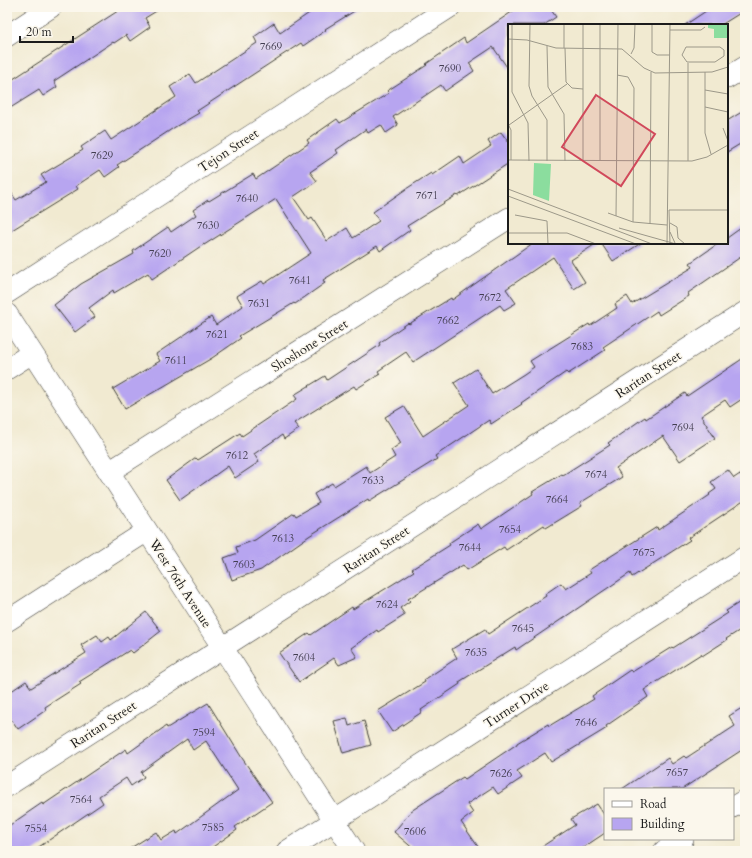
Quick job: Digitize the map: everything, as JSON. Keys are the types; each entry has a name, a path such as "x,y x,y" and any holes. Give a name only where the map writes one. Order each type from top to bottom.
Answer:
{"street":[{"path":"7,36 51,7"},
{"name":"Tejon Street","path":"7,293 450,7"},
{"path":"728,77 745,67"},
{"name":"Shoshone Street","path":"109,472 508,219"},
{"name":"Raritan Street","path":"7,786 745,312"},
{"name":"West 76th Avenue","path":"10,324 32,353 354,851"},
{"path":"7,370 32,353"},
{"path":"7,621 147,531"},
{"name":"Turner Drive","path":"287,851 745,557"},
{"path":"734,806 745,800"},
{"path":"664,851 681,840"}],"building":[{"path":"124,7 163,7 145,18 150,27 130,41 126,35 114,43 113,42 54,81 57,87 43,96 39,90 7,110 7,83"},
{"path":"318,7 361,7 325,29 326,30 303,46 301,43 197,111 199,113 117,165 119,167 105,177 100,170 76,186 78,189 7,233 7,186 16,200 46,182 41,175 83,150 81,147 105,131 111,140 176,97 170,87 190,74 196,83 257,43 254,37 274,23 280,33"},
{"path":"519,7 549,7 556,17 546,24 508,24 508,69 493,47 469,63 474,71 445,91 441,85 393,117 398,125 386,133 381,125 368,133 366,129 336,150 338,153 310,172 317,181 293,197 309,220 312,218 327,241 347,228 353,238 379,221 373,212 406,189 431,173 432,175 460,156 464,164 491,146 488,141 501,132 508,142 508,164 458,196 457,195 407,226 410,230 380,251 377,246 323,280 325,283 295,304 294,303 239,336 241,338 212,358 125,409 113,389 160,361 156,354 211,317 216,325 243,306 237,296 262,281 264,284 311,253 276,199 204,244 152,279 148,273 114,293 113,290 89,308 95,317 75,332 54,305 81,284 134,254 133,251 168,227 171,232 196,215 193,210 208,200 209,201 253,174 256,179 309,143 307,140 337,119 340,123 389,93 387,91 427,65 426,64 464,38 466,43"},
{"path":"712,7 745,7 745,10 723,24 686,24"},
{"path":"745,110 745,141 728,151 728,120"},
{"path":"745,225 745,254 688,293 689,296 659,315 657,311 603,347 605,350 568,374 566,372 521,403 522,404 491,424 489,420 435,456 437,459 369,501 368,499 309,536 261,570 232,580 224,558 238,553 236,547 255,540 294,513 296,516 319,503 314,494 332,483 334,486 366,466 370,473 395,457 391,450 401,443 385,417 404,406 423,436 469,405 454,383 476,369 492,394 534,367 530,361 589,324 590,326 617,308 615,304 627,296 632,304 693,267 690,263 718,244 728,244 728,237"},
{"path":"532,244 595,244 571,260 585,282 574,289 553,257 506,289 516,303 504,310 500,305 413,362 406,352 378,371 380,374 356,389 354,386 294,423 299,429 284,439 282,435 254,454 259,462 235,478 228,466 180,500 166,480 196,458 198,460 240,433 242,436 297,399 294,395 325,376 327,380 380,345 379,343 408,323 409,324 451,298 452,300"},
{"path":"602,244 639,244 613,261"},
{"path":"745,357 745,397 730,407 725,400 701,416 715,438 680,461 663,436 616,468 622,477 580,503 582,506 546,528 544,525 506,550 504,547 467,570 463,565 408,599 410,601 400,608 405,615 378,632 377,630 351,648 357,657 339,665 334,658 299,682 279,653 309,633 311,635 352,607 353,609 414,571 412,569 450,545 449,543 478,524 481,529 533,494 532,492 562,474 563,475 610,445 608,443 645,417 646,419 685,393 687,396"},
{"path":"728,470 734,478 740,474 745,481 745,500 688,538 690,540 632,577 630,573 516,650 515,647 459,682 460,684 421,710 422,712 392,732 378,711 425,682 424,680 457,658 452,649 485,629 488,634 546,596 545,594 561,583 566,589 591,573 589,570 657,527 658,530 710,495 709,494 716,489 711,482"},
{"path":"745,599 745,627 702,656 701,654 644,690 648,697 606,726 607,728 551,762 545,753 517,771 522,778 498,794 493,787 467,804 473,813 461,822 481,851 416,851 394,832 411,811 463,777 465,779 517,743 548,724 549,726 594,699 592,696 630,670 632,672 672,647 673,648 728,613 726,611"},
{"path":"146,612 161,631 133,653 130,650 79,682 81,684 45,707 46,710 18,729 7,713 7,694 26,681 31,688 86,653 81,645 97,635 102,642 109,637 111,640"},
{"path":"208,703 242,758 272,802 235,827 237,830 207,851 126,851 156,832 161,840 176,831 177,834 238,790 206,741 193,750 187,739 141,772 144,777 131,786 126,778 99,796 103,803 33,851 7,851 7,827 42,803 43,805 126,749 128,753 166,726 167,728"},
{"path":"745,706 745,748 684,788 623,788 668,758 672,764 684,756 686,758 735,726 729,716"},
{"path":"347,718 349,726 364,721 371,745 343,753 334,721"},
{"path":"597,804 604,814 604,834 578,851 535,851 575,825 571,819"}]}
